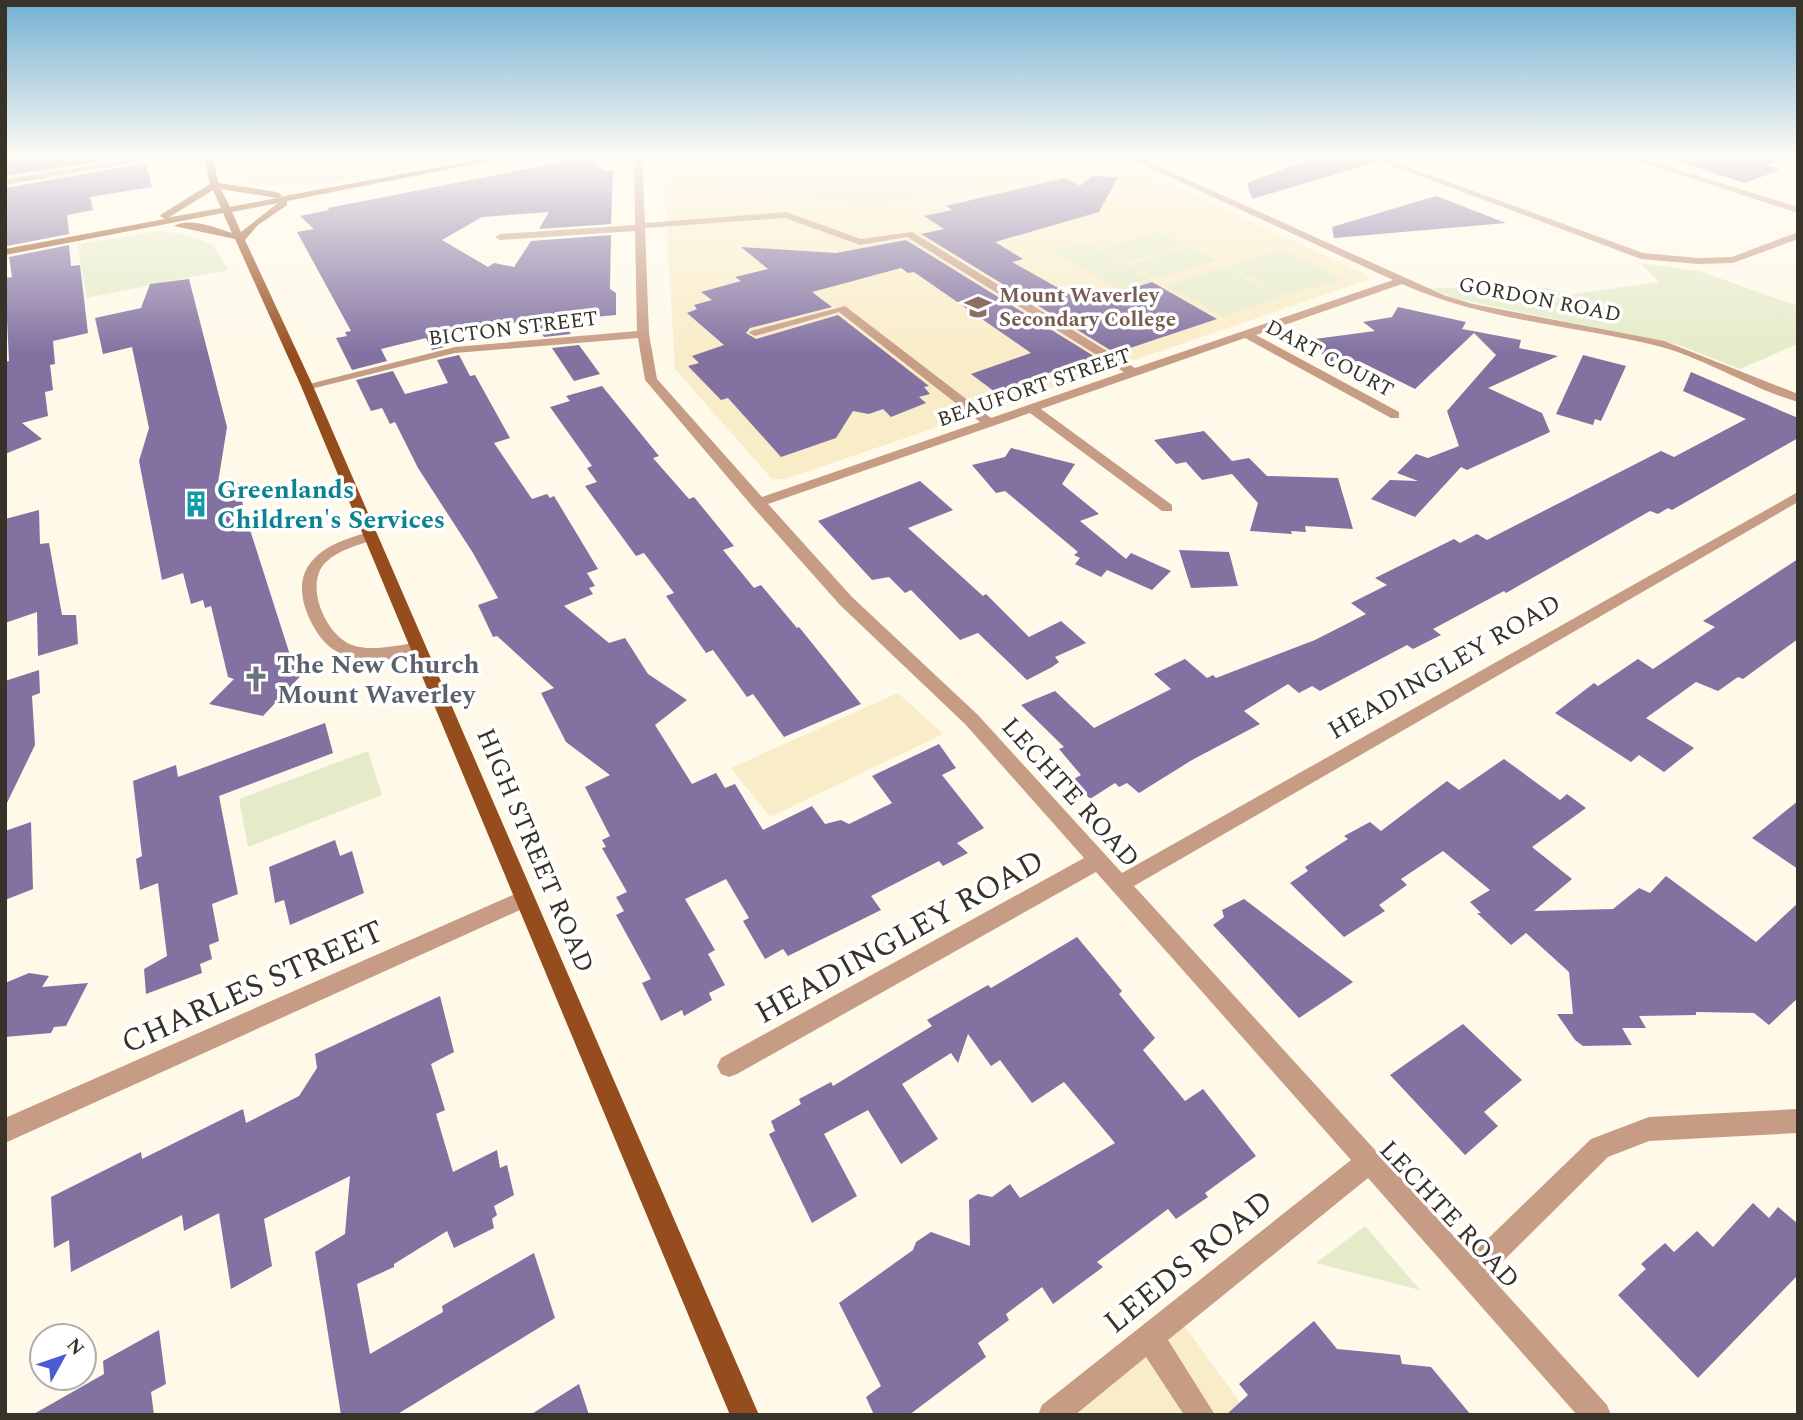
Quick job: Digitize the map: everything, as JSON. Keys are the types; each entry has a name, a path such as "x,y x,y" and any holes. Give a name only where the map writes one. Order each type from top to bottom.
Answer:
{"main road":[{"path":"139,227 152,221"},
{"path":"5,252 169,221"},
{"name":"HIGH STREET ROAD","path":"233,221 307,386 745,1415"},
{"path":"139,227 200,227 241,238 260,221"}],"street":[{"name":"LECHTE ROAD","path":"639,221 643,334 651,380 846,601 972,720 1367,1163 1597,1415"},
{"path":"500,237 709,221"},
{"path":"803,221 860,242 909,234 1134,373"},
{"name":"GORDON ROAD","path":"1272,221 1403,281 1471,307 1660,343 1798,398"},
{"path":"1547,221 1641,256 1698,261 1733,260 1798,235"},
{"name":"BEAUFORT STREET","path":"757,503 1403,281"},
{"path":"755,333 841,308 990,423"},
{"name":"BICTON STREET","path":"307,386 455,350 643,334"},
{"name":"DART COURT","path":"1246,334 1395,415"},
{"path":"1033,409 1167,508"},
{"name":"HEADINGLEY ROAD","path":"1119,885 1798,496"},
{"path":"370,536 319,559 309,579 310,613 332,641 351,652 417,649"},
{"name":"HEADINGLEY ROAD","path":"729,1066 1099,860"},
{"name":"CHARLES STREET","path":"5,1132 524,899"},
{"path":"1470,1275 1600,1148 1649,1129 1798,1121"},
{"name":"LEEDS ROAD","path":"1052,1415 1367,1163"},
{"path":"1149,1337 1201,1415"}],"shaded area":[{"name":"Mount Waverley Secondary College","path":"666,221 1251,221 1367,275 1368,280 785,479 772,479 675,369"},
{"path":"898,693 943,734 770,817 731,768"},
{"path":"1181,1321 1249,1415 1066,1415"}],"green space":[{"path":"159,231 184,234 212,244 228,270 87,298 77,244"},
{"path":"1159,232 1184,245 1127,263 1102,249"},
{"path":"1086,242 1154,281 1121,291 1053,251"},
{"path":"1189,247 1216,260 1157,279 1131,265"},
{"path":"1281,249 1343,279 1285,295 1229,266"},
{"path":"1640,263 1699,271 1798,306 1798,344 1740,369 1679,345 1453,298 1430,288 1548,288 1566,295 1659,282"},
{"path":"1224,267 1283,296 1224,317 1165,286"},
{"path":"368,751 382,795 248,847 239,799"},
{"path":"1365,1226 1420,1290 1316,1263"}],"building":[{"path":"6,221 68,221 69,234 7,246"},
{"path":"306,221 475,221 442,240 488,267 494,263 514,267 531,241 611,235 610,289 616,293 616,315 561,320 571,334 544,337 534,321 444,329 453,345 432,350 426,338 381,349 387,361 352,370 336,338 347,336 345,332 351,331 297,232 314,229"},
{"path":"544,221 611,221 611,224 539,229"},
{"path":"932,221 1067,221 995,242 1023,259 1012,262 1085,303 1152,282 1217,319 1115,353 921,234 944,229"},
{"path":"1351,221 1506,223 1334,238 1332,227"},
{"path":"906,240 1097,358 1059,374 1054,371 995,392 971,374 1031,353 914,272 908,273 901,268 812,292 832,307 750,328 746,333 756,339 838,315 929,386 924,387 930,394 919,397 926,403 891,417 883,409 869,414 853,411 836,438 781,457 728,398 721,400 688,366 699,363 692,356 724,345 687,313 697,309 694,305 712,300 701,292 741,281 735,277 768,269 741,247 836,253"},
{"path":"69,245 71,266 80,265 88,333 53,341 55,364 50,365 53,390 45,392 48,416 22,423 42,439 5,454 5,362 9,361 5,278 12,277 9,257"},
{"path":"189,279 227,427 217,489 239,483 244,511 290,655 284,661 309,667 263,716 209,704 234,679 228,677 211,606 205,608 203,600 191,604 183,573 162,580 139,461 149,428 132,347 103,354 95,318 141,308 150,284"},
{"path":"1398,307 1466,322 1462,329 1521,340 1519,348 1558,356 1488,388 1542,413 1550,432 1467,470 1461,467 1415,517 1371,499 1390,480 1418,481 1397,473 1416,454 1428,458 1459,446 1447,411 1496,355 1474,333 1415,389 1359,361 1333,364 1307,340 1375,331 1363,322 1392,317"},
{"path":"579,345 600,374 574,381 552,348"},
{"path":"459,355 470,376 475,375 510,438 494,443 532,499 547,494 550,498 554,496 598,569 587,573 595,586 589,588 593,594 564,606 609,643 625,638 648,674 687,700 655,725 692,784 716,773 725,788 735,784 763,830 812,806 825,824 841,820 849,824 892,803 872,776 939,744 956,768 942,775 984,828 957,843 968,853 943,866 939,861 871,896 881,910 788,956 783,949 765,959 743,921 749,918 726,879 685,899 715,950 708,954 725,985 709,993 712,1000 684,1016 682,1010 661,1021 642,983 651,979 616,915 624,911 616,897 627,892 602,848 606,847 602,840 610,836 585,787 610,775 566,742 541,693 554,688 497,636 493,637 478,605 498,598 473,553 418,468 395,422 390,424 382,408 371,411 356,380 393,371 405,394 448,383 437,360"},
{"path":"1583,355 1626,366 1601,421 1595,419 1593,425 1556,414"},
{"path":"1691,372 1798,418 1798,438 1672,510 1668,508 1658,514 1650,511 1506,593 1504,591 1433,629 1441,635 1413,649 1407,645 1320,691 1312,686 1299,693 1288,684 1244,711 1260,724 1192,760 1139,793 1127,783 1119,787 1115,783 1090,799 1074,779 1081,775 1059,749 1064,747 1021,705 1055,691 1094,728 1171,689 1154,674 1185,659 1207,678 1213,675 1216,678 1315,640 1366,614 1351,603 1387,585 1375,578 1454,539 1460,543 1477,534 1487,540 1661,451 1674,457 1746,419 1683,391"},
{"path":"602,386 659,456 653,458 689,499 694,497 734,546 723,550 754,588 761,585 797,628 799,627 861,704 784,737 753,694 747,697 713,650 706,653 666,596 674,593 644,553 636,556 585,486 597,482 587,468 592,466 550,407 570,401 566,396"},
{"path":"1204,431 1232,461 1249,458 1267,476 1338,478 1353,529 1305,526 1306,532 1291,531 1292,534 1250,531 1258,503 1232,474 1202,480 1186,462 1176,464 1154,440"},
{"path":"1011,448 1075,464 1062,484 1099,514 1080,521 1126,559 1131,553 1171,571 1152,590 1107,570 1101,577 1075,564 1080,558 1074,555 1078,552 1005,491 996,493 972,465 1005,457"},
{"path":"920,481 953,510 908,528 983,596 986,594 1029,637 1061,621 1086,643 1055,657 1059,662 1027,680 978,633 960,640 911,590 905,593 889,577 872,580 818,521"},
{"path":"39,510 40,544 49,543 62,615 76,615 78,644 38,656 37,612 5,623 5,519"},
{"path":"1179,550 1229,552 1238,586 1191,588"},
{"path":"1798,559 1798,639 1743,679 1738,677 1718,691 1696,682 1646,718 1694,748 1664,772 1639,755 1631,762 1555,713 1594,683 1598,686 1638,659 1653,669 1715,627 1703,621"},
{"path":"39,670 40,693 32,696 35,745 5,807 5,681"},
{"path":"325,723 333,753 219,796 238,894 212,904 219,941 209,945 212,959 200,964 202,973 146,994 144,969 167,956 158,883 140,890 136,859 142,856 133,781 176,765 178,777"},
{"path":"1504,759 1560,800 1567,794 1586,808 1532,847 1572,879 1534,911 1613,909 1639,888 1650,893 1666,876 1756,942 1798,903 1798,998 1769,1025 1754,1013 1696,1012 1696,1015 1639,1016 1646,1028 1622,1028 1632,1045 1583,1046 1575,1040 1557,1014 1573,1014 1569,972 1526,933 1511,945 1477,913 1481,913 1470,902 1490,890 1443,851 1401,879 1407,885 1379,905 1385,911 1344,937 1290,883 1308,871 1305,867 1348,839 1344,836 1370,822 1381,831 1447,781 1459,790"},
{"path":"1798,801 1798,869 1752,838"},
{"path":"31,822 33,889 5,900 5,831"},
{"path":"335,840 340,856 352,851 364,893 290,925 284,900 275,903 269,867"},
{"path":"1244,899 1353,982 1299,1018 1213,925 1224,917 1222,910"},
{"path":"1077,937 1122,991 1119,994 1155,1038 1143,1050 1185,1101 1203,1089 1256,1156 1205,1193 1208,1197 1176,1219 1168,1209 1097,1262 1103,1267 1053,1304 1042,1287 1006,1314 1009,1320 978,1343 986,1357 909,1415 874,1415 866,1397 881,1386 839,1303 913,1250 916,1242 931,1232 970,1246 969,1200 978,1194 992,1197 1010,1184 1020,1198 1115,1143 1064,1082 1032,1103 1000,1060 991,1066 968,1034 958,1063 951,1053 902,1084 938,1139 901,1164 868,1110 824,1134 857,1196 812,1223 769,1134 775,1131 771,1121 801,1104 799,1099 831,1082 833,1086 932,1026 927,1020 988,985 991,988"},
{"path":"29,973 49,976 42,987 88,983 66,1026 54,1027 51,1033 5,1037 5,983"},
{"path":"440,996 454,1052 431,1064 445,1110 436,1114 453,1172 497,1150 500,1168 507,1165 514,1195 494,1206 497,1215 492,1219 494,1228 454,1248 447,1231 394,1264 394,1267 357,1284 370,1354 443,1312 442,1306 534,1253 555,1318 396,1415 341,1415 315,1252 345,1234 350,1176 264,1219 272,1266 231,1289 219,1213 184,1231 182,1215 71,1272 69,1240 54,1248 51,1197 141,1152 142,1159 243,1109 246,1123 299,1096 317,1068 315,1054"},
{"path":"1463,1024 1522,1080 1484,1112 1498,1126 1465,1155 1390,1075"},
{"path":"1753,1203 1769,1218 1778,1207 1798,1224 1798,1275 1698,1378 1618,1295 1646,1269 1641,1264 1665,1243 1674,1252 1697,1231 1713,1247"},
{"path":"1314,1321 1337,1349 1400,1355 1402,1364 1431,1367 1471,1415 1226,1415 1248,1395 1239,1384"},
{"path":"159,1330 166,1384 151,1392 154,1415 32,1415 72,1392 98,1392 98,1377 104,1374 103,1361"},
{"path":"579,1384 589,1415 530,1415"}],"place":[{"name":"Mount Waverley Secondary College","path":"978,307"},
{"name":"Greenlands Children's Services","path":"196,504"},
{"name":"The New Church Mount Waverley","path":"256,679"}]}
